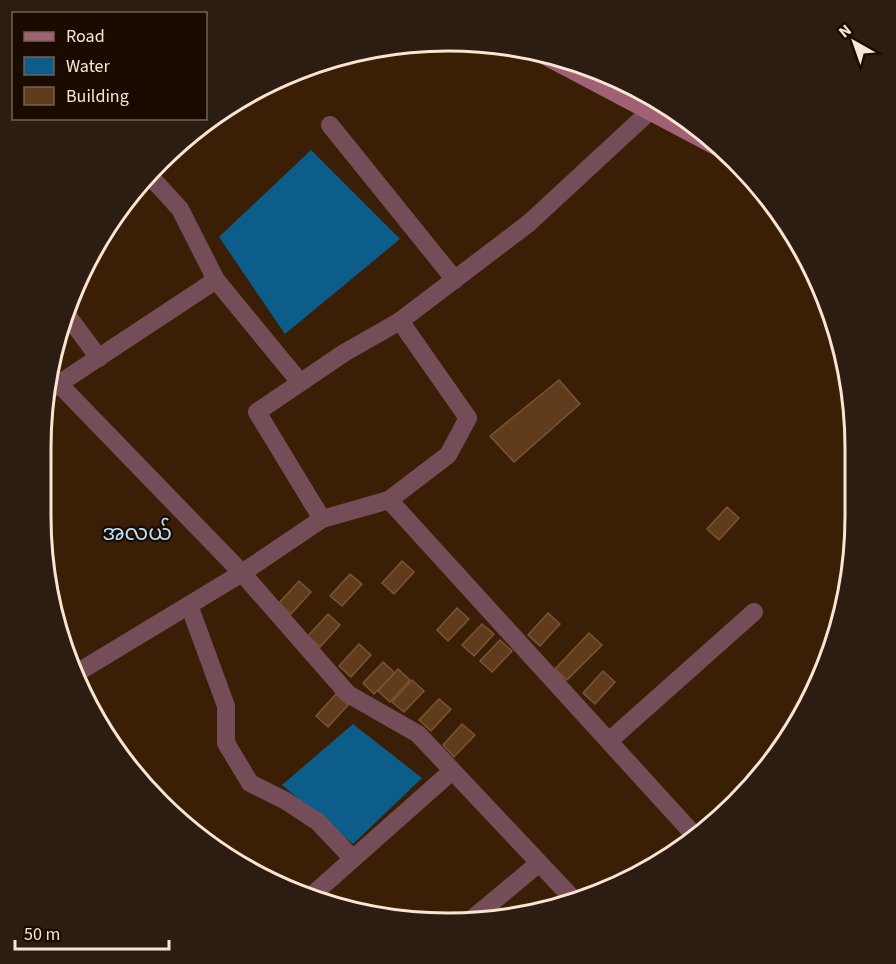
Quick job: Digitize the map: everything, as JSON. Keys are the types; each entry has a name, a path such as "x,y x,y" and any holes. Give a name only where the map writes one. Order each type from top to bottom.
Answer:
{"street":[{"path":"576,72 686,130"},
{"path":"322,519 257,412 299,381 400,321 455,280 529,223 650,111"},
{"path":"330,125 455,280"},
{"path":"154,181 180,209 216,280 299,381"},
{"path":"56,386 216,280"},
{"path":"72,321 99,358"},
{"path":"82,670 242,573 322,519 389,500 448,455 468,418 400,321"},
{"path":"56,388 242,573 348,694 418,734 568,894"},
{"path":"389,500 690,831"},
{"path":"189,605 226,706 226,743 250,783 286,801 318,822 353,859"},
{"path":"609,741 754,612"},
{"path":"317,891 452,771"},
{"path":"481,911 538,864"}],"water":[{"path":"311,150 400,239 285,334 219,237"},
{"path":"353,724 422,778 353,844 282,785"}],"building":[{"path":"559,380 580,404 514,462 490,436"},
{"path":"727,507 739,518 719,540 707,529"},
{"path":"402,561 414,572 394,594 382,583"},
{"path":"350,574 362,584 342,606 330,596"},
{"path":"299,581 311,592 291,614 279,603"},
{"path":"457,608 469,619 448,641 437,630"},
{"path":"548,613 560,624 540,646 528,635"},
{"path":"328,614 340,625 320,647 308,636"},
{"path":"482,624 494,634 474,656 462,645"},
{"path":"589,633 602,645 567,680 555,669"},
{"path":"500,640 512,651 492,672 480,661"},
{"path":"359,644 371,655 351,677 339,666"},
{"path":"383,662 395,673 374,694 363,683"},
{"path":"398,669 410,680 390,702 378,691"},
{"path":"603,671 615,682 595,704 583,693"},
{"path":"412,680 424,691 404,712 392,702"},
{"path":"336,694 348,705 328,727 316,716"},
{"path":"439,699 451,709 431,731 419,720"},
{"path":"462,724 475,735 454,757 443,745"}],"district":[{"name":"အလယ်","path":"137,533"}]}
